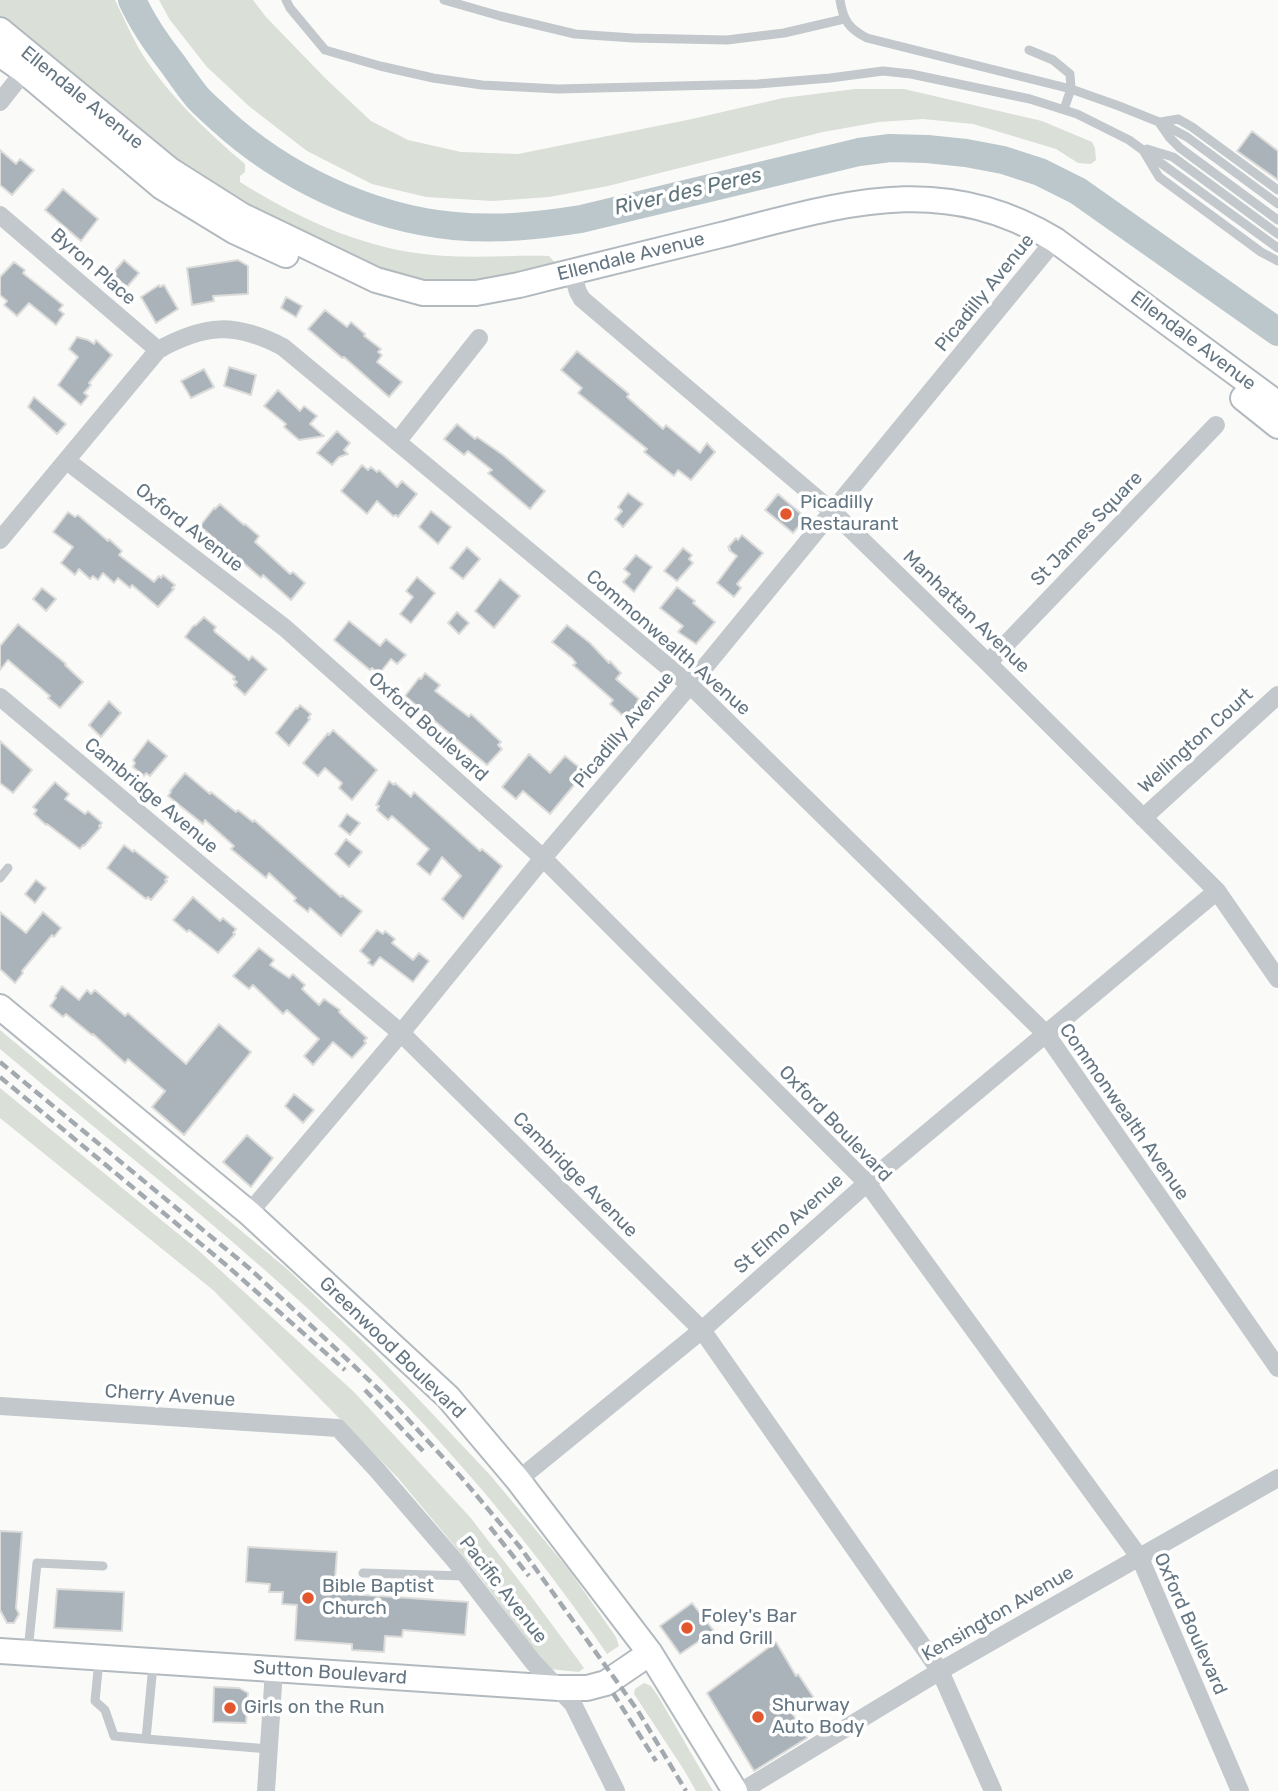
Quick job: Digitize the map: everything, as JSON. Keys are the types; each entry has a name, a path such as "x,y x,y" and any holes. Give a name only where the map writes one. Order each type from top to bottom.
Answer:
{"street":[{"name":"Ellendale Avenue","path":"0,30 29,65 170,170 241,215 376,280 423,293 476,293 574,278 825,209 882,200 930,199 973,206 1019,221 1278,426"},
{"name":"Ellendale Avenue","path":"0,54 29,65"},
{"path":"0,102 29,65"},
{"name":"Byron Place","path":"0,215 158,350"},
{"name":"Ellendale Avenue","path":"1052,245 1093,266 1278,404"},
{"name":"Picadilly Avenue","path":"249,1213 690,685 1052,245"},
{"name":"Manhattan Avenue","path":"574,278 582,299 833,512 1217,891 1278,979"},
{"name":"Commonwealth Avenue","path":"4,529 67,461 158,350 191,334 207,330 242,330 262,336 283,347 690,685 1046,1034 1278,1368"},
{"path":"397,442 479,338"},
{"name":"St James Square","path":"988,663 1216,425"},
{"name":"Oxford Avenue","path":"67,461 285,628"},
{"name":"Oxford Boulevard","path":"285,628 543,858 867,1183 1140,1558 1240,1791"},
{"name":"Wellington Court","path":"1143,818 1278,695"},
{"name":"Cambridge Avenue","path":"0,697 401,1033 702,1329 940,1671 993,1791"},
{"name":"St Elmo Avenue","path":"518,1480 702,1329 867,1183 1217,891"},
{"name":"Greenwood Boulevard","path":"0,1007 249,1213 448,1397 518,1480 650,1653 735,1791"},
{"name":"Cherry Avenue","path":"0,1406 338,1428"},
{"name":"Pacific Avenue","path":"338,1428 467,1576 533,1662 573,1704 616,1791"},
{"name":"Kensington Avenue","path":"741,1791 940,1671 1278,1478"},
{"name":"Sutton Boulevard","path":"0,1651 559,1688 587,1688 606,1683 650,1653"},
{"path":"266,1791 274,1670"}],"lane":[{"path":"286,0 325,50 433,78 482,85 558,89 758,83 883,71 911,74 1030,99 1077,114 1142,148 1173,157 1278,234"},
{"path":"444,0 575,34 633,38 727,40 785,33 844,19"},
{"path":"840,0 844,19 855,32 867,38 1071,89 1160,122 1187,137 1278,204"},
{"path":"1029,50 1053,60 1070,74 1071,89 1064,109"},
{"path":"1160,122 1178,119 1192,127 1278,190"},
{"path":"1160,122 1180,148 1278,220"},
{"path":"1142,148 1278,248"},
{"path":"1142,148 1159,177 1261,252 1278,261"},
{"path":"0,878 8,868"},
{"path":"28,1653 37,1563 103,1566"},
{"path":"363,1573 467,1576"},
{"path":"99,1658 95,1701 105,1710 114,1736 269,1749"},
{"path":"146,1739 154,1662"}],"shaded area":[{"path":"0,0 115,0 139,49 162,81 201,125 245,164 245,172 240,176 240,182 300,216 364,241 409,252 462,257 549,256 559,267 538,273 444,285 379,272 232,203 0,23"},
{"path":"159,0 253,0 326,79 371,121 408,140 461,152 518,154 783,98 855,89 904,89 1042,121 1092,142 1096,160 1091,164 1078,163 1056,149 973,124 923,119 879,122 823,132 608,186 549,197 493,201 426,197 372,184 307,151 250,107 207,67 170,20"},
{"path":"0,1030 287,1269 375,1353 491,1476 569,1570 616,1637 619,1646 607,1654 503,1516 428,1428 388,1386 305,1306 230,1240 0,1049"},
{"path":"0,1088 198,1250 354,1392 470,1517 584,1668 579,1672 549,1669 473,1568 398,1478 213,1290 0,1118"},
{"path":"644,1683 651,1686 658,1696 713,1791 696,1791 634,1694 635,1689"}],"building":[{"path":"1252,131 1278,151 1278,180 1237,151"},
{"path":"0,150 16,164 20,159 34,170 12,195 0,185"},
{"path":"63,189 98,219 81,241 45,210"},
{"path":"124,260 139,273 127,287 112,274"},
{"path":"238,260 248,266 248,294 213,296 214,301 192,305 187,268"},
{"path":"14,262 25,270 24,274 63,305 59,310 64,314 56,325 29,303 17,316 4,305 7,301 0,295 0,277"},
{"path":"159,285 164,285 178,309 156,323 141,297"},
{"path":"286,297 302,306 296,317 281,308"},
{"path":"325,310 347,327 351,322 381,349 378,352 382,355 377,362 402,382 389,397 308,329"},
{"path":"77,337 94,344 96,340 112,355 89,383 91,385 84,393 88,396 81,405 58,385 78,357 69,349"},
{"path":"577,351 629,394 627,397 663,429 666,425 700,453 707,443 715,452 691,480 678,470 674,476 644,452 647,449 578,393 582,388 561,370"},
{"path":"229,367 256,375 251,395 224,386"},
{"path":"204,369 214,387 191,398 181,381"},
{"path":"278,390 300,411 304,406 317,416 310,424 324,436 299,440 284,427 286,424 264,406"},
{"path":"34,397 66,424 57,434 28,407"},
{"path":"457,424 475,439 477,437 503,455 545,491 530,509 488,473 492,470 468,451 464,455 444,439"},
{"path":"337,431 350,443 344,450 348,454 339,457 332,465 317,453"},
{"path":"362,465 368,470 371,467 377,472 379,470 397,487 402,481 417,494 398,517 393,516 377,501 367,514 341,491"},
{"path":"628,493 643,504 623,527 615,519 622,511 618,507"},
{"name":"Picadilly Restaurant","path":"778,494 806,518 793,533 765,510"},
{"path":"220,504 259,536 255,542 290,574 293,572 305,583 291,600 263,575 261,578 239,561 200,526"},
{"path":"431,511 451,527 438,544 419,527"},
{"path":"68,512 75,517 78,515 108,541 109,539 122,551 119,555 154,582 163,575 175,585 172,588 174,589 158,607 132,585 130,588 118,578 114,583 103,573 98,580 93,576 90,579 79,569 75,575 61,563 73,547 53,532"},
{"path":"742,535 763,553 737,584 741,588 734,597 717,583 737,556 728,547"},
{"path":"467,547 480,559 463,579 450,568"},
{"path":"683,548 692,555 689,559 693,563 677,581 664,571"},
{"path":"636,555 652,567 634,592 623,582 630,574 624,569"},
{"path":"417,577 435,593 411,623 400,614 413,597 406,591"},
{"path":"500,579 520,596 494,628 475,611"},
{"path":"677,587 715,622 696,644 678,632 683,626 660,608"},
{"path":"42,588 56,599 46,611 33,599"},
{"path":"457,612 469,623 459,634 448,623"},
{"path":"204,617 216,627 215,632 249,660 252,656 267,669 245,695 234,685 237,682 233,679 235,677 185,637"},
{"path":"349,621 380,646 386,639 406,655 397,664 391,659 379,674 372,668 370,670 334,640"},
{"path":"18,624 66,664 83,682 60,708 8,660 0,670 0,646"},
{"path":"567,625 609,663 610,661 621,673 616,679 639,699 637,702 644,709 632,724 610,704 613,700 573,665 576,663 572,658 552,642"},
{"path":"425,673 440,685 435,691 469,717 471,714 501,742 498,745 502,749 487,765 405,696"},
{"path":"109,701 121,713 101,737 89,725"},
{"path":"300,705 311,714 308,718 310,719 289,746 276,733"},
{"path":"333,730 377,770 352,800 339,788 342,783 325,768 318,776 303,763"},
{"path":"148,740 167,756 150,776 146,773 144,776 133,767 133,760"},
{"path":"0,741 32,770 13,793 0,783"},
{"path":"529,754 550,773 565,756 585,772 550,814 523,791 516,799 502,787"},
{"path":"185,773 236,812 238,810 253,822 254,820 341,897 342,895 362,911 341,936 310,908 308,912 294,901 296,898 269,873 266,878 231,849 234,846 205,820 203,824 168,796"},
{"path":"389,781 411,797 414,792 480,851 482,849 502,866 463,919 442,899 461,876 442,857 430,875 417,864 429,849 392,816 388,820 377,810 379,806 376,805"},
{"path":"55,782 69,794 65,799 85,814 88,811 102,823 80,849 34,814 37,810 33,807"},
{"path":"347,814 360,823 350,835 339,826"},
{"path":"346,839 362,852 349,867 335,854"},
{"path":"124,845 168,877 151,900 148,897 146,899 107,868"},
{"path":"36,880 46,888 35,903 25,894"},
{"path":"193,897 220,921 223,918 236,929 233,933 235,934 218,953 173,920"},
{"path":"0,912 26,933 43,912 61,928 54,937 52,935 15,983 0,969"},
{"path":"377,930 383,934 385,931 395,939 392,943 413,960 419,953 429,961 413,982 380,957 373,966 368,963 370,960 360,951"},
{"path":"259,948 274,960 270,965 289,978 293,974 305,985 302,989 319,1005 324,999 340,1010 339,1012 367,1038 364,1041 366,1043 352,1058 333,1042 313,1065 304,1056 319,1039 287,1010 283,1014 253,985 249,989 233,976"},
{"path":"62,986 79,1000 87,990 91,994 95,990 125,1016 128,1013 186,1064 219,1024 251,1052 184,1135 152,1107 165,1091 128,1059 125,1063 93,1034 66,1014 63,1017 50,1006"},
{"path":"294,1094 314,1110 303,1123 285,1106"},
{"path":"247,1135 273,1158 251,1187 223,1162"},
{"path":"0,1531 22,1532 16,1608 19,1614 14,1623 7,1623 0,1610"},
{"path":"248,1547 337,1552 334,1593 468,1602 465,1635 403,1630 402,1637 385,1636 384,1652 352,1650 352,1644 295,1640 297,1605 282,1604 283,1592 269,1592 270,1584 246,1582"},
{"path":"57,1589 124,1592 122,1631 54,1628"},
{"name":"Foley's Bar and Grill","path":"692,1603 714,1631 680,1654 660,1626"},
{"name":"Shurway Auto Body","path":"776,1642 796,1676 798,1674 814,1698 791,1711 807,1738 754,1771 707,1693"},
{"name":"Girls on the Run","path":"214,1687 239,1688 248,1693 246,1723 213,1722"}],"waterway":[{"name":"River des Peres","path":"132,0 155,41 197,97 244,140 271,159 328,191 390,214 454,226 486,228 533,225 581,219 859,152 890,148 966,153 1003,160 1040,172 1078,191 1278,332"}],"railway":[{"path":"0,1062 249,1268 392,1402 520,1547 638,1711 686,1791"},
{"path":"0,1077 225,1264 345,1370"},
{"path":"365,1390 423,1451"},
{"path":"490,1527 529,1576"},
{"path":"613,1693 656,1761"}],"place":[{"name":"Picadilly Restaurant","path":"786,514"},
{"name":"Bible Baptist Church","path":"308,1598"},
{"name":"Foley's Bar and Grill","path":"687,1628"},
{"name":"Girls on the Run","path":"230,1708"},
{"name":"Shurway Auto Body","path":"758,1717"}]}
